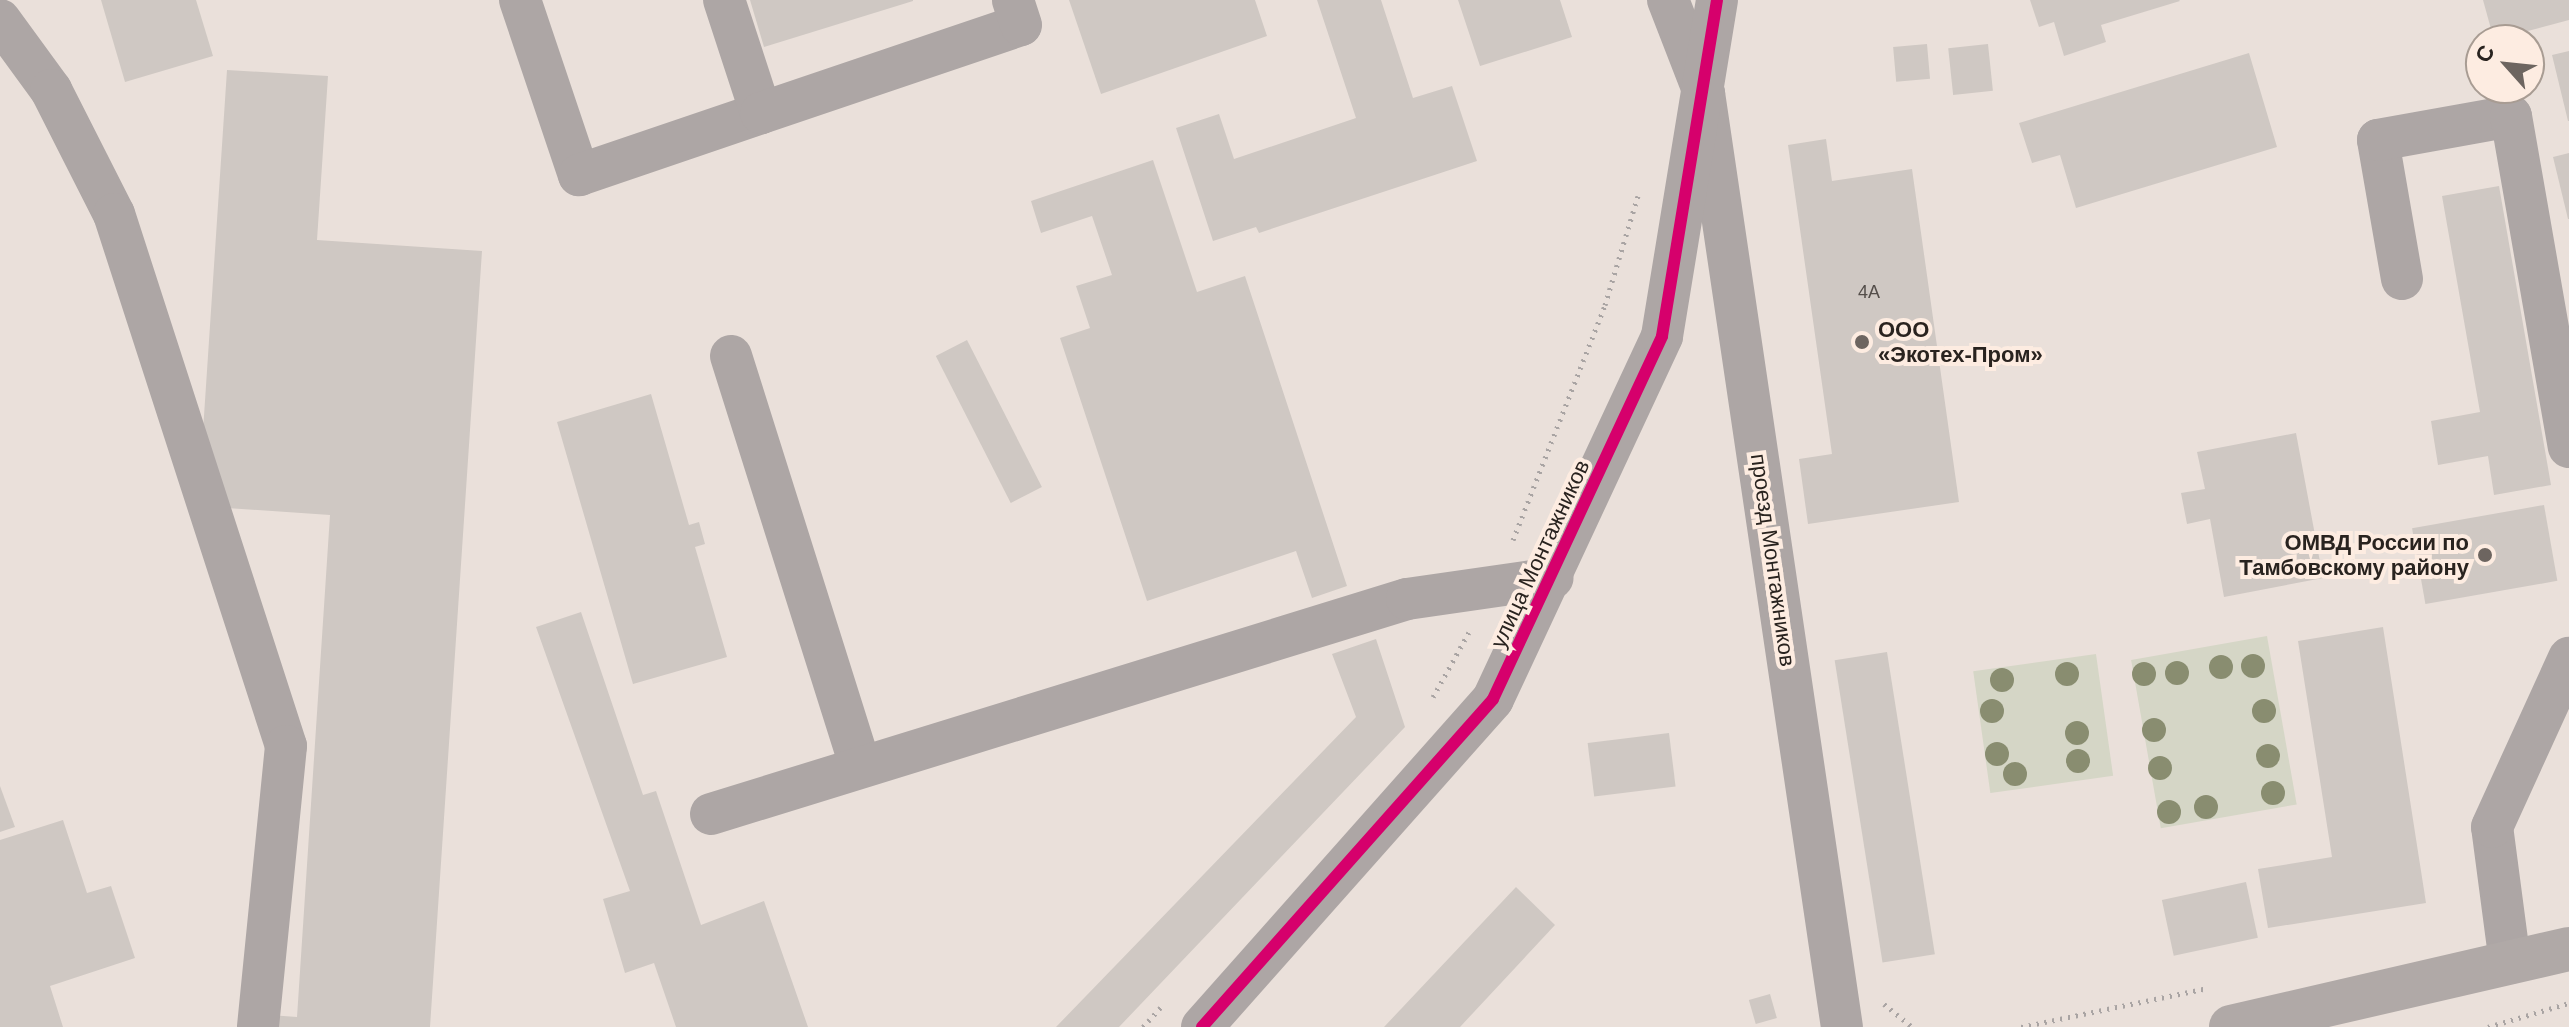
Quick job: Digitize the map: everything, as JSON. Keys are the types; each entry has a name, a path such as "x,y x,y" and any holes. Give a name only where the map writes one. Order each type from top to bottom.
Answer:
{"main road":[{"path":"2231,1027 2569,949"}],"street":[{"path":"520,0 579,175 1021,25 1013,0"},
{"path":"724,0 761,113"},
{"path":"1668,0 1704,93"},
{"name":"улица Монтажников","path":"1202,1027 1464,739 1493,699 1552,578 1662,336 1717,0"},
{"path":"0,20 51,90 114,214 286,746 258,1027"},
{"name":"проезд Монтажников","path":"1704,93 1842,1027"},
{"path":"2402,279 2378,140 2511,116 2569,447"},
{"path":"731,356 860,764"},
{"path":"711,814 860,764 1407,599 1552,578"},
{"path":"2510,963 2492,827 2569,658"}],"path":[{"path":"2488,1027 2569,1003"}],"green space":[{"path":"2267,636 2297,804 2161,828 2131,660"},
{"path":"2096,654 2113,776 1990,793 1973,671"}],"building":[{"path":"101,0 196,0 213,56 125,82"},
{"path":"750,0 913,0 913,1 764,47"},
{"path":"1069,0 1255,0 1267,36 1101,94"},
{"path":"1317,0 1381,0 1413,98 1452,86 1477,161 1259,233 1256,227 1213,241 1176,128 1219,114 1234,159 1356,118"},
{"path":"1458,0 1560,0 1572,37 1480,66"},
{"path":"2030,0 2180,1 2101,25 2106,42 2064,56 2054,22 2039,27"},
{"path":"2483,0 2569,0 2569,20 2545,26 2490,24"},
{"path":"1927,44 1930,79 1896,82 1893,47"},
{"path":"1988,44 1993,91 1953,95 1948,48"},
{"path":"2569,51 2569,121 2568,121 2552,55"},
{"path":"2249,53 2277,147 2076,208 2060,155 2032,163 2019,123"},
{"path":"227,70 328,76 317,240 482,251 430,1027 255,1027 256,1014 297,1017 330,515 198,506"},
{"path":"1826,139 1832,181 1912,169 1959,502 1808,524 1799,459 1832,454 1788,145"},
{"path":"2569,153 2569,219 2568,219 2553,157"},
{"path":"1153,160 1197,292 1245,276 1347,586 1312,598 1296,551 1147,601 1060,338 1090,328 1076,286 1112,275 1092,216 1041,233 1031,201"},
{"path":"2499,186 2551,485 2494,495 2488,456 2438,465 2431,421 2480,412 2442,196"},
{"path":"967,340 1042,487 1011,503 936,356"},
{"path":"651,394 689,525 699,522 705,544 695,547 727,657 633,684 557,422"},
{"path":"2296,433 2323,578 2224,597 2210,519 2187,524 2181,493 2205,489 2197,452"},
{"name":"ОМВД России по Тамбовскому району","path":"2544,505 2557,581 2425,604 2412,528"},
{"path":"581,612 643,795 656,791 701,925 764,901 808,1027 676,1027 654,963 625,973 603,899 630,891 536,627"},
{"path":"2383,627 2426,903 2268,928 2258,869 2332,857 2298,641"},
{"path":"1376,639 1405,727 1119,1027 1056,1027 1356,717 1332,654"},
{"path":"1887,652 1935,954 1883,963 1835,660"},
{"path":"1669,733 1676,787 1594,797 1588,743"},
{"path":"0,786 15,827 0,832"},
{"path":"63,820 87,893 111,886 135,958 50,986 63,1027 0,1027 0,840"},
{"path":"2246,882 2258,938 2174,956 2162,900"},
{"path":"1516,887 1555,925 1460,1027 1384,1027"},
{"path":"1770,994 1777,1018 1756,1024 1749,1000"}],"cycle path":[{"path":"1202,1027 1493,699 1662,336 1717,0"}],"place":[{"name":"ООО «Экотех-Пром»","path":"1862,342"},
{"name":"ОМВД России по Тамбовскому району","path":"2485,555"}]}
